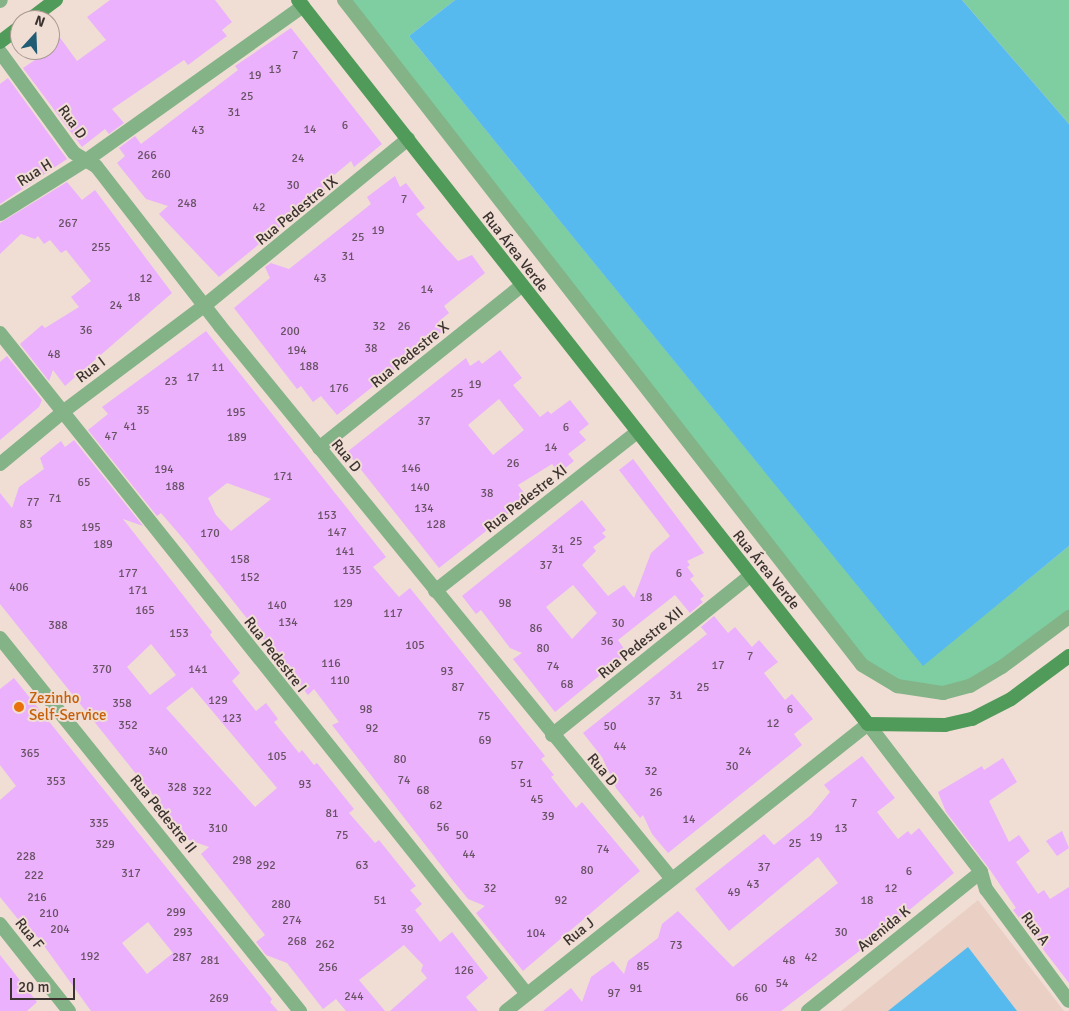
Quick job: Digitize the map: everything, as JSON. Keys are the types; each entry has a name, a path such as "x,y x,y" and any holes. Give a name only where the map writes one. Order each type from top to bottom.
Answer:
{"main road":[{"path":"42,10 56,0"},
{"name":"Rua Área Verde","path":"301,3 636,433 868,724"},
{"path":"868,724 945,725 972,719 1006,702 1069,656"}],"street":[{"path":"344,0 862,665 897,686 944,693 970,686 1002,667 1069,617"},
{"name":"Rua Área Verde","path":"88,159 301,3"},
{"name":"Rua D","path":"0,52 74,153 88,159 319,448 552,735 672,879"},
{"name":"Rua Pedestre IX","path":"204,306 408,139"},
{"name":"Rua H","path":"0,214 88,159"},
{"name":"Rua Pedestre X","path":"319,448 521,286"},
{"name":"Rua I","path":"0,464 64,411 204,306"},
{"name":"Rua Pedestre I","path":"0,333 64,411 280,688 527,994"},
{"name":"Rua Pedestre XI","path":"435,591 636,433"},
{"name":"Rua Pedestre XII","path":"552,735 750,576"},
{"name":"Rua Pedestre II","path":"0,638 300,1011"},
{"path":"672,879 868,724"},
{"name":"Rua Área Verde","path":"868,724 981,872"},
{"name":"Rua A","path":"981,872 986,889 1069,1001"},
{"name":"Avenida K","path":"808,1011 981,872"},
{"name":"Rua J","path":"506,1011 672,879"},
{"name":"Rua F","path":"0,924 69,1011"}],"shaded area":[{"path":"978,900 1064,1011 841,1011"}],"green space":[{"path":"344,0 455,0 409,36 923,665 1069,546 1069,617 1002,667 943,693 878,677"},
{"path":"962,0 1069,0 1069,124"}],"water":[{"path":"455,0 962,0 1069,124 1069,546 923,666 409,36"},
{"path":"968,947 1017,1011 888,1011"}],"building":[{"path":"110,0 215,0 232,22 222,30 227,36 188,65 184,60 112,109 124,123 109,134 105,129 82,147 23,68 35,60 60,60 60,38 77,61 106,40 87,17"},
{"path":"291,28 382,144 354,167 351,161 322,185 325,190 219,277 159,214 168,206 146,199 117,163 125,156 119,148 135,136 141,144 238,70 235,66"},
{"path":"8,78 67,159 0,204 0,84"},
{"path":"395,176 400,187 406,183 425,208 416,214 445,247 458,261 472,255 485,273 444,306 449,313 438,322 444,330 337,415 321,396 313,402 301,386 297,389 234,308 270,278 265,267 271,263 289,269 371,204 367,197"},
{"path":"67,182 82,200 95,190 172,293 65,386 53,370 49,381 20,344 42,325 45,328 79,307 71,297 91,281 66,250 61,253 50,240 44,244 38,236 35,239 21,234 0,254 0,223"},
{"path":"206,331 386,557 373,567 399,597 410,588 545,756 541,759 554,775 551,777 576,808 582,802 640,871 523,971 476,913 485,906 468,899 451,878 332,725 339,722 314,689 308,695 186,542 161,513 157,516 88,430 108,414 102,407","holes":["227,483 271,499 231,531 216,515 208,498"]},
{"path":"500,350 522,378 513,385 540,417 548,411 551,414 570,400 589,424 579,432 586,440 568,454 574,461 559,473 552,464 518,485 528,498 439,568 347,452 466,358 470,366 479,360 482,364","holes":["499,399 524,430 493,455 468,425"]},
{"path":"7,356 42,400 39,407 0,440 0,362"},
{"path":"74,440 143,526 123,519 212,632 210,635 240,673 232,681 256,711 266,703 278,719 274,722 299,753 302,750 314,765 317,763 354,809 349,813 375,843 379,840 416,886 410,890 422,904 415,910 440,942 452,932 488,978 466,997 478,1011 390,1011 427,978 421,971 423,965 404,945 359,980 385,1011 346,1011 336,999 323,1009 287,963 266,955 256,942 265,935 201,854 209,847 189,840 0,604 0,493 12,508 19,487 44,469 40,458 61,441 65,447","holes":["151,644 176,675 150,695 127,667","192,687 277,788 255,807 166,708"]},
{"path":"633,459 704,553 687,561 690,565 687,567 694,576 690,579 704,596 700,599 703,602 690,613 675,595 618,640 627,653 555,712 513,659 522,653 510,648 481,610 476,614 462,596 582,500 606,530 602,533 606,537 593,547 596,551 582,565 608,596 624,585 634,598 651,553 670,536 619,470","holes":["573,585 597,613 572,639 546,607"]},
{"path":"714,616 728,633 735,627 752,647 759,640 778,662 764,673 785,700 792,694 813,719 794,734 802,745 668,853 652,834 643,815 640,818 616,788 602,757 583,733 707,634 701,627"},
{"path":"14,678 272,999 270,1002 278,1011 91,1011 37,936 34,939 0,897 0,800 16,786 0,765 0,689","holes":["148,922 173,953 147,974 122,943"]},
{"path":"862,756 895,798 877,812 898,839 908,831 911,835 919,828 954,873 866,946 781,1011 543,1011 571,988 582,1002 591,977 613,961 624,974 628,961 658,938 662,924 678,911 733,967 838,883 818,857 729,931 695,889 764,834 774,845 811,815 830,792 824,785"},
{"path":"1003,758 1017,782 989,801 1009,842 1019,835 1030,851 1016,862 1038,894 1044,890 1050,899 1069,887 1069,983 1013,910 1016,908 988,867 946,812 938,792 982,766 984,770"},
{"path":"1062,831 1069,848 1057,856 1046,841"},
{"path":"0,955 37,1002 27,1011 0,1011"}],"place":[{"name":"Zezinho Self-Service","path":"19,707"}]}
